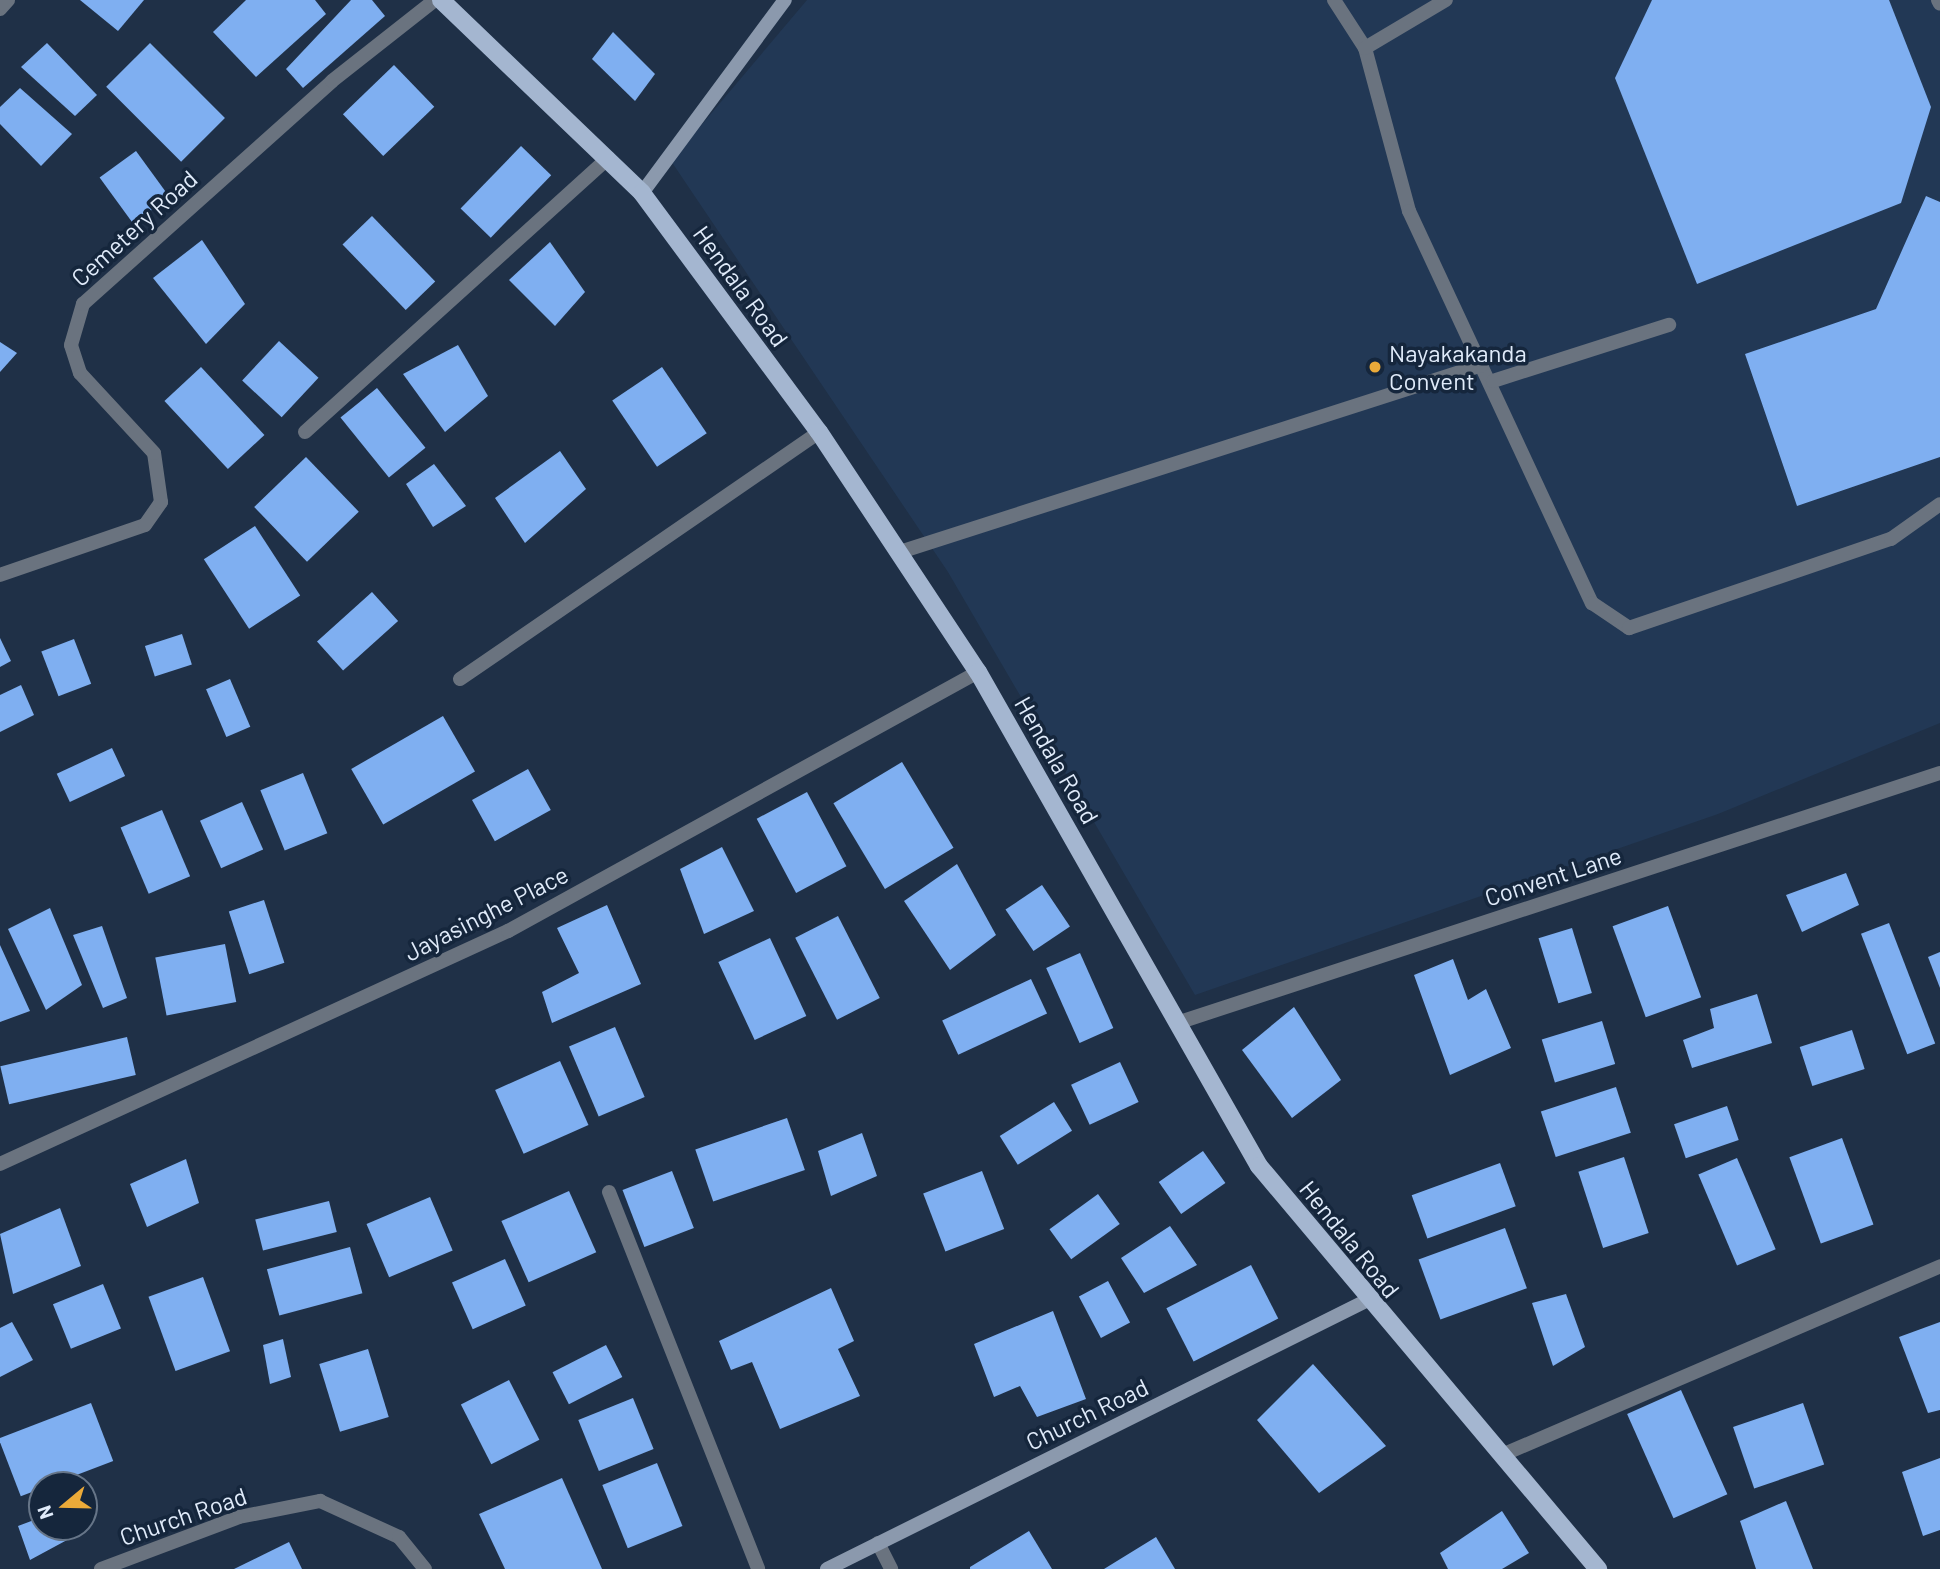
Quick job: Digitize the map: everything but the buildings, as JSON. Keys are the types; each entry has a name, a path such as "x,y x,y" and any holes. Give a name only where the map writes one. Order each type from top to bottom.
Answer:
{"main road":[{"name":"Hendala Road","path":"441,0 642,193 819,432 903,551 978,672 1180,1022 1259,1166 1368,1300 1598,1569"}],"street":[{"path":"0,9 8,0"},
{"name":"Cemetery Road","path":"0,575 145,525 161,502 154,453 80,373 71,345 83,304 332,81 435,0"},
{"path":"642,193 785,0"},
{"path":"1334,0 1365,48 1409,211 1482,365 1493,382 1592,603 1629,628 1891,539 1940,504"},
{"path":"1365,48 1446,0"},
{"path":"305,432 608,158"},
{"path":"1493,382 1669,325"},
{"path":"903,551 1482,365"},
{"path":"460,679 819,432"},
{"name":"Jayasinghe Place","path":"0,1164 508,931 978,672"},
{"name":"Convent Lane","path":"1180,1022 1940,772"},
{"path":"609,1192 758,1569"},
{"path":"1502,1455 1940,1266"},
{"name":"Church Road","path":"827,1569 1368,1300"},
{"name":"Church Road","path":"101,1569 239,1517 320,1501 400,1537 425,1569"},
{"path":"878,1543 891,1569"}],"shaded area":[{"name":"Nayakakanda Convent","path":"807,0 1940,0 1940,723 1718,814 1195,995 948,572 671,161"}],"place":[{"name":"Nayakakanda Convent","path":"1375,367"}]}
